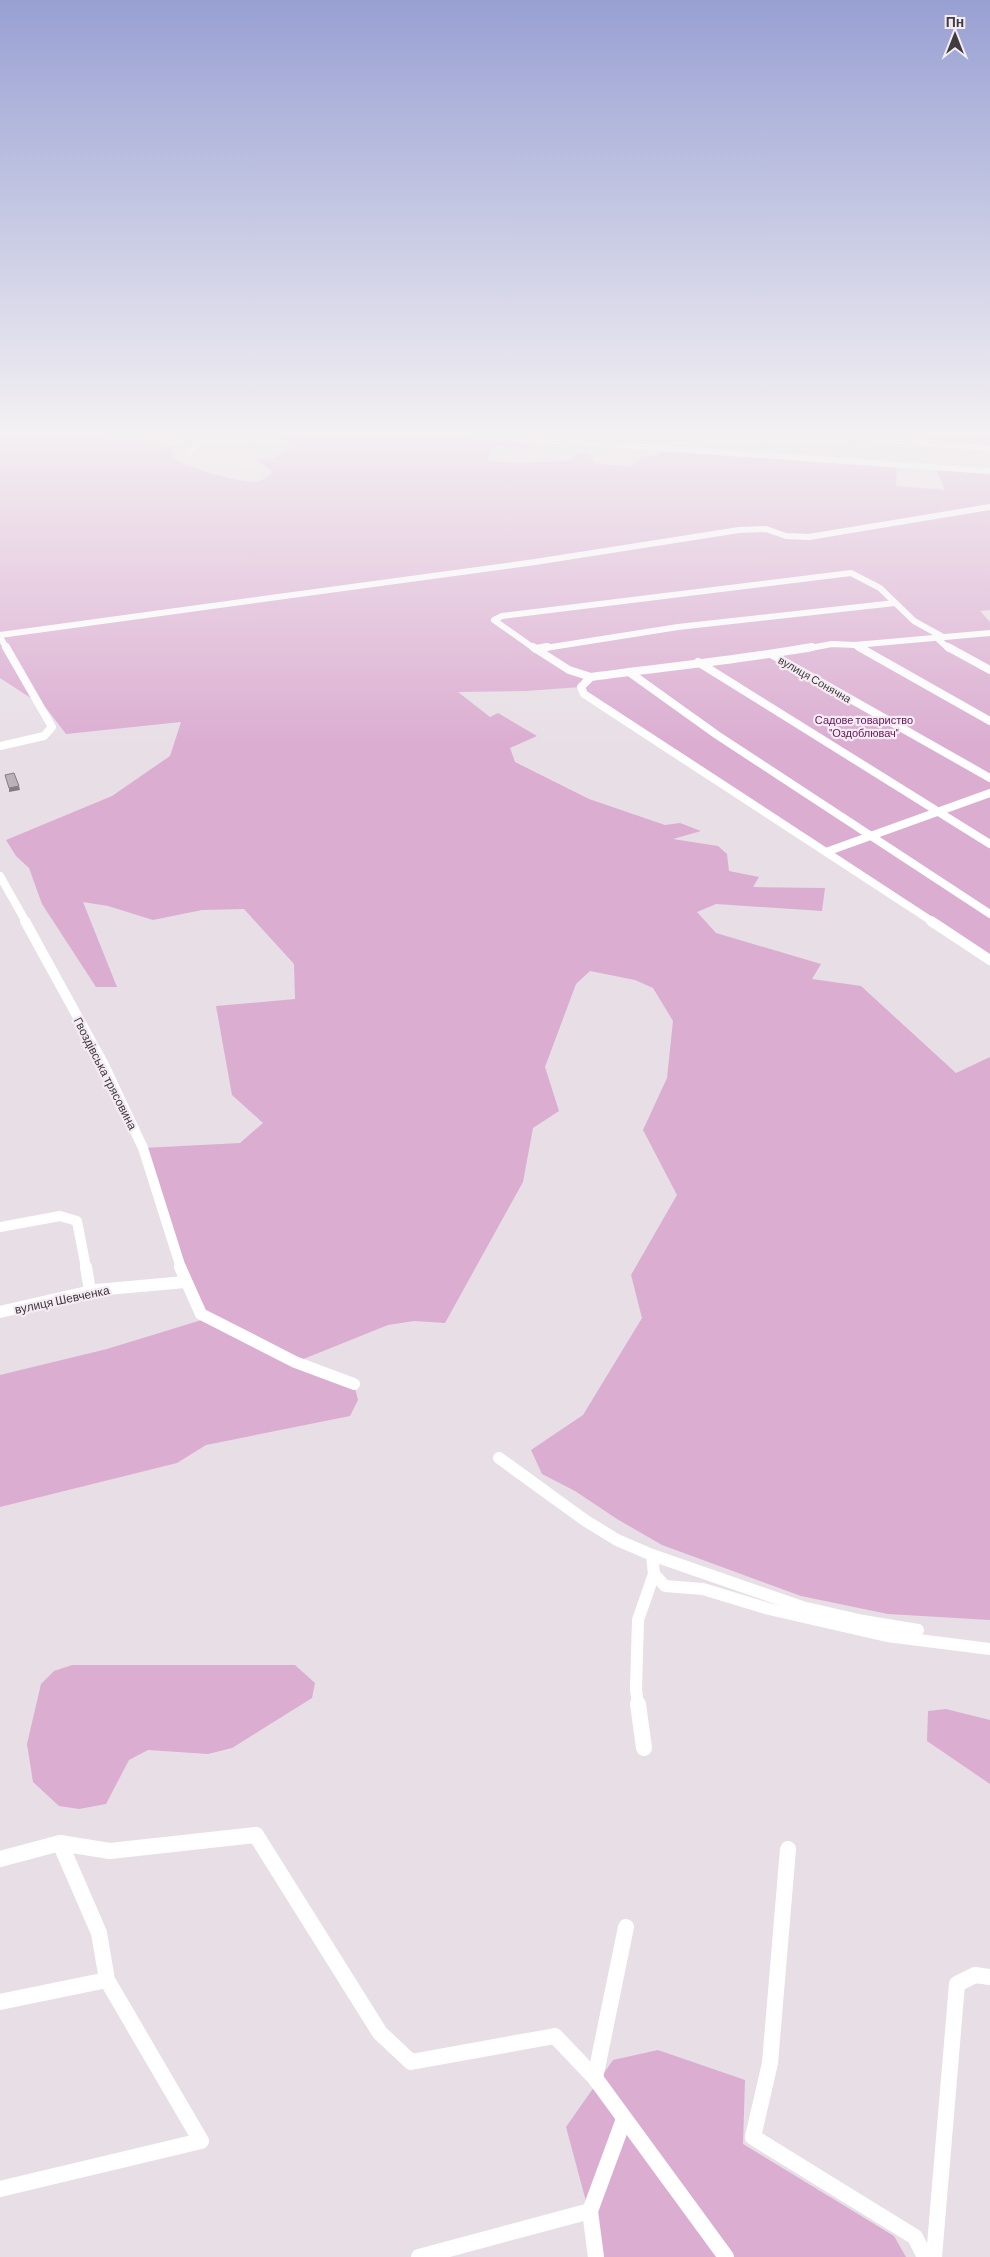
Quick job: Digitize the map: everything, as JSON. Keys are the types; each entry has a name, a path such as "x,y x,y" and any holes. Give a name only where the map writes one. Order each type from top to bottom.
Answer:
{"street":[{"path":"0,746 44,736 52,727 0,636 535,562 699,536"},
{"path":"794,536 813,536"},
{"path":"990,633 940,638 855,645 832,644 748,658 698,662 591,678 579,675 558,665 536,649 521,642 494,620 502,616 851,572 880,588 914,621 940,638 950,649 990,670"},
{"path":"536,649 678,627 895,603"},
{"path":"855,645 990,721"},
{"name":"вулиця Сонячна","path":"771,654 990,778"},
{"path":"698,662 990,844"},
{"path":"630,672 717,734 990,914"},
{"path":"591,678 581,686 584,694 990,960"},
{"path":"826,852 869,835 990,794"},
{"name":"Гвоздівська трясовина","path":"0,876 103,1063 143,1148 185,1282 202,1314 295,1362 354,1384"},
{"path":"0,1227 60,1216 77,1221 90,1291"},
{"name":"вулиця Шевченка","path":"0,1312 90,1291 185,1282"},
{"path":"499,1458 586,1521 618,1540 652,1555 802,1607 863,1622 918,1630"},
{"path":"644,1748 636,1689 638,1620 654,1574 652,1555"},
{"path":"654,1574 665,1586 703,1589 769,1609 887,1636 990,1649"},
{"path":"0,1859 60,1843 110,1851 256,1835 380,2032 411,2062 555,2036 595,2078 726,2257"},
{"path":"0,2189 201,2141 107,1980 99,1933 60,1843"},
{"path":"788,1849 770,2063 753,2138 915,2237 925,2257"},
{"path":"595,2078 626,1927"},
{"path":"934,2257 958,1984 975,1975 990,1977"},
{"path":"0,2002 107,1980"},
{"path":"596,2257 590,2211 624,2119"},
{"path":"419,2257 590,2211"}],"green space":[{"name":"Садове товариство \"Оздоблювач\"","path":"0,536 990,536 990,610 980,611 990,622 990,960 584,694 581,687 526,691 458,692 490,717 498,713 537,736 510,748 515,762 589,799 665,825 680,823 701,831 673,839 718,846 727,854 729,871 759,877 753,887 825,888 822,911 716,904 697,912 716,933 821,964 812,979 861,986 956,1073 990,1057 990,1620 888,1614 801,1596 662,1545 617,1519 575,1491 542,1474 531,1450 583,1415 642,1318 631,1275 677,1195 643,1130 667,1078 673,1021 653,988 635,980 590,971 576,984 545,1067 559,1111 533,1128 523,1182 445,1323 414,1321 388,1325 296,1362 354,1384 358,1400 350,1416 206,1445 177,1463 0,1507 0,1375 107,1349 208,1318 201,1314 143,1148 240,1143 263,1123 232,1095 216,1006 295,999 294,964 244,909 202,910 153,920 108,906 83,902 117,987 96,987 42,904 29,868 16,856 6,840 112,796 170,756 181,722 66,734 46,708 0,678"},
{"path":"72,1665 295,1665 315,1683 312,1698 232,1748 208,1754 148,1750 129,1760 106,1804 79,1809 59,1806 33,1782 27,1744 41,1684 54,1671"},
{"path":"946,1709 990,1720 990,1784 927,1741 928,1711"},
{"path":"658,2050 745,2080 743,2144 894,2236 906,2257 601,2257 566,2127 613,2060"}],"building":[{"path":"14,773 19,786 9,788 5,775"}]}
